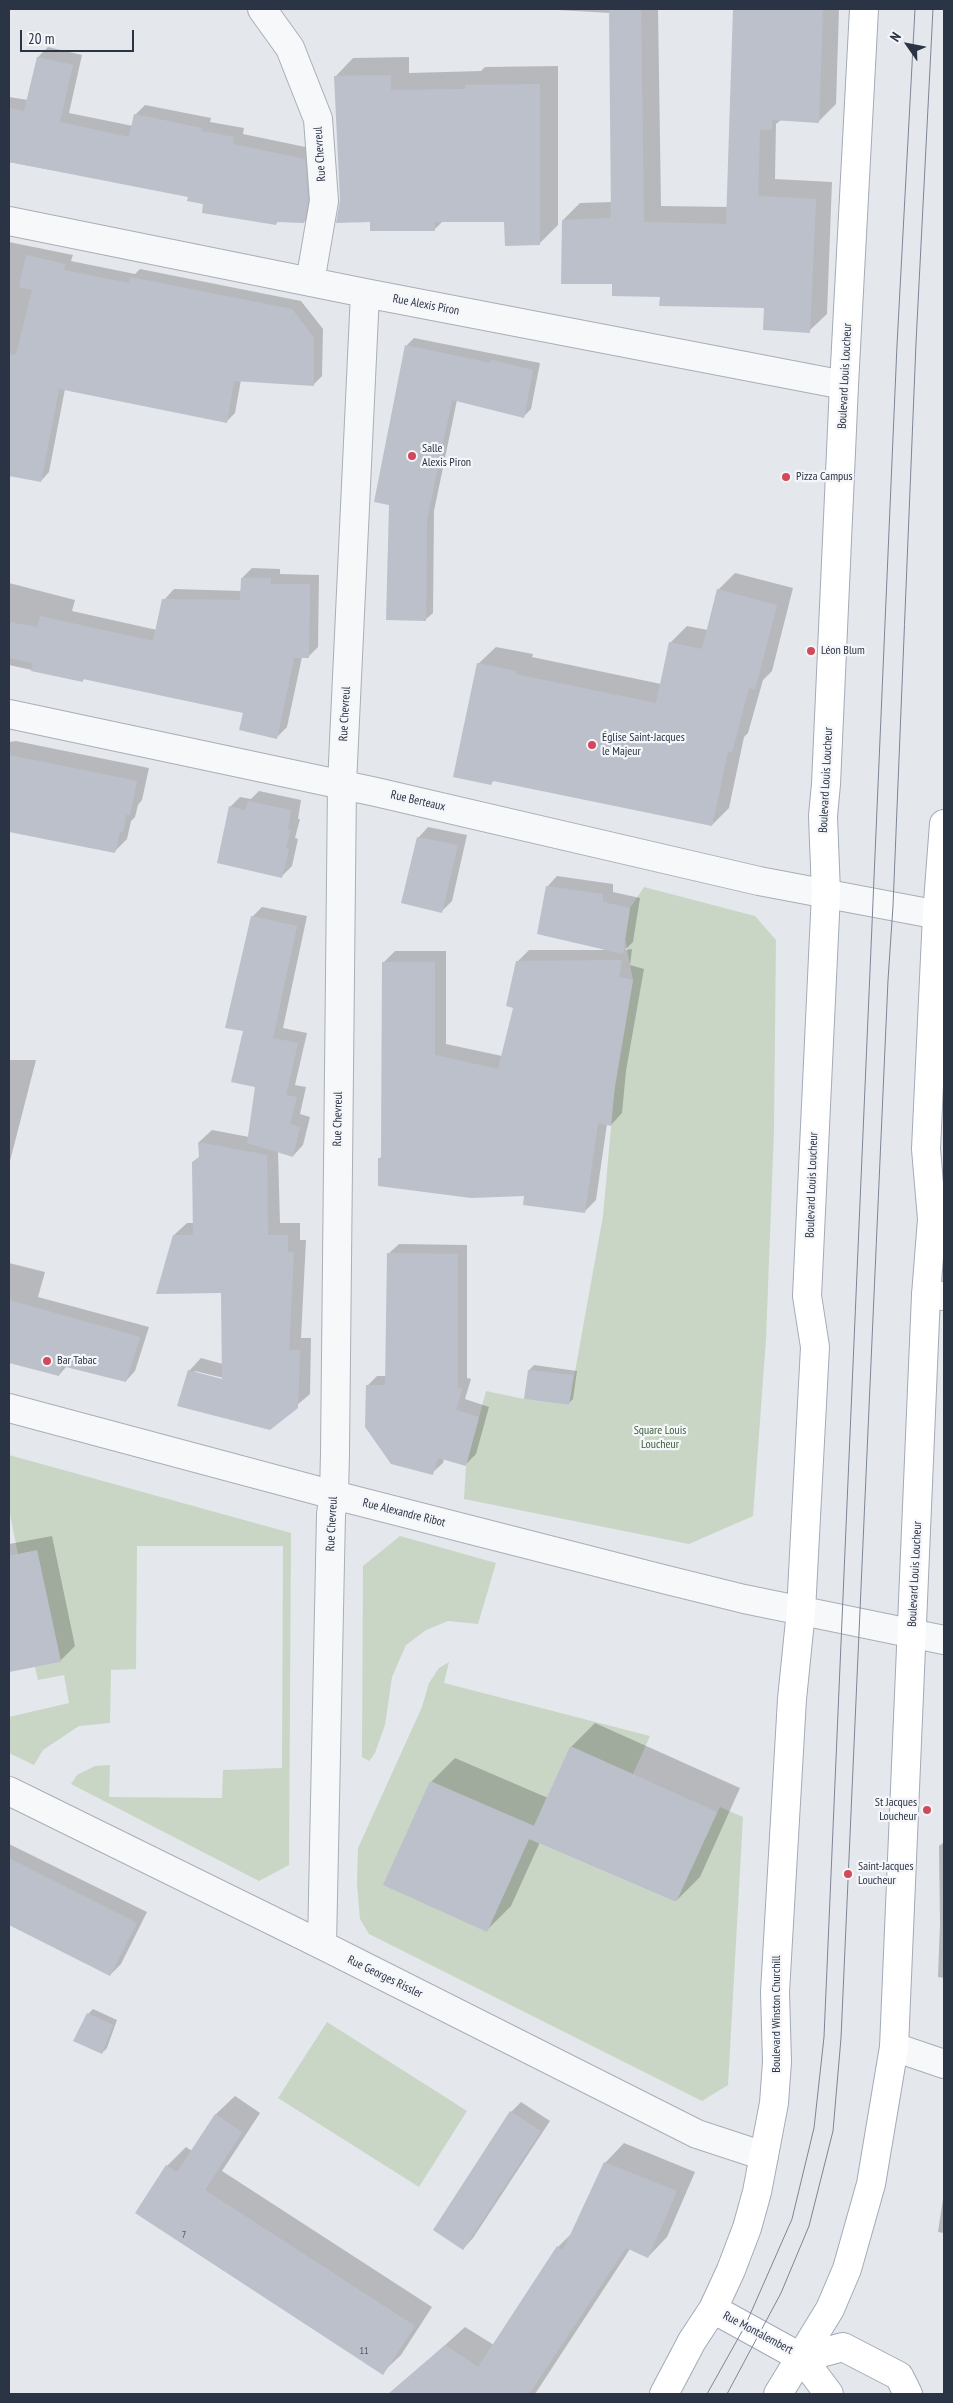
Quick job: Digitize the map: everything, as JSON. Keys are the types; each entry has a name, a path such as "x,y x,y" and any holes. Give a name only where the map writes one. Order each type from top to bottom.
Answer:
{"main road":[{"name":"Boulevard Louis Loucheur","path":"801,1611 815,1347 807,1296 826,893 823,816 827,774 844,385 864,9"},
{"name":"Boulevard Louis Loucheur","path":"912,1635 935,1296 932,1219 926,1149 941,916 944,824"},
{"name":"Boulevard Winston Churchill","path":"664,2394 692,2341 713,2309 747,2228 774,2103 777,2062 776,1973 792,1699 801,1611"},
{"path":"778,2394 802,2358 830,2308 847,2269 871,2184 894,2047 912,1635"},
{"name":"Rue Montalembert","path":"713,2309 802,2358 829,2394"},
{"name":"Rue Montalembert","path":"802,2358 843,2347 899,2376 908,2394"}],"street":[{"name":"Rue Chevreul","path":"262,9 290,48 318,119 324,201 310,282"},
{"name":"Rue Alexis Piron","path":"9,220 366,294 844,385"},
{"name":"Rue Chevreul","path":"322,1945 331,1514 334,1495 342,784 366,294"},
{"name":"Rue Berteaux","path":"9,714 342,784 759,880 941,916"},
{"name":"Rue Alexandre Ribot","path":"9,1408 334,1495 699,1588 912,1635 944,1640"},
{"name":"Rue Georges Rissler","path":"9,1791 322,1945 697,2134 764,2156"},
{"path":"894,2047 944,2064"}],"green space":[{"name":"Square Louis Loucheur","path":"644,887 755,916 776,940 774,1129 766,1339 753,1516 689,1544 464,1499 466,1466 486,1391 524,1399 569,1405 603,1216 614,1094 633,980 625,939 630,908"},
{"path":"9,1455 291,1533 289,1865 259,1881 71,1784 77,1775 95,1766 110,1765 109,1797 222,1798 223,1770 282,1768 283,1546 137,1546 136,1669 111,1670 110,1723 79,1726 43,1750 34,1765 9,1753 9,1717 69,1703 64,1675 38,1680 35,1667 61,1662 37,1551 18,1554 9,1510"},
{"path":"400,1536 496,1563 478,1624 448,1621 426,1630 406,1645 392,1677 385,1725 375,1753 369,1761 362,1757 363,1566"},
{"path":"449,1662 444,1683 650,1736 633,1774 570,1746 534,1826 430,1781 487,1931 529,1839 676,1902 720,1807 743,1817 728,2085 702,2101 369,1934 360,1919 357,1884 358,1848 422,1707 429,1683 439,1668"},
{"path":"327,2022 467,2111 419,2187 278,2098"}],"building":[{"path":"609,9 641,9 644,222 726,224 733,9 823,9 819,123 772,120 772,130 760,130 758,196 816,199 810,333 763,330 764,308 659,306 660,297 612,296 612,284 561,284 562,220 611,218"},
{"path":"37,57 73,65 60,122 129,137 134,114 202,128 201,131 234,137 233,144 305,159 308,200 304,223 277,222 276,225 202,213 203,204 187,201 188,197 9,162 9,108 24,111"},
{"path":"391,75 391,90 465,89 465,85 540,84 540,245 505,246 504,222 435,222 435,231 370,231 370,222 336,223 340,200 334,76"},
{"path":"26,255 65,264 64,270 129,283 130,277 292,309 314,338 314,386 234,381 227,423 59,389 41,482 9,476 9,354 16,355 32,290 19,287"},
{"path":"405,345 491,363 492,360 533,370 524,418 452,400 427,520 426,621 386,620 389,505 374,502"},
{"path":"241,578 271,578 271,584 310,584 309,658 294,658 277,739 239,730 243,713 83,679 83,682 31,671 33,663 9,658 9,622 37,627 40,616 153,641 162,599 240,600"},
{"name":"Église Saint-Jacques le Majeur","path":"717,589 777,605 755,690 749,688 732,752 728,752 712,826 493,781 491,785 453,777 477,663 516,671 515,674 656,703 669,642 702,649"},
{"path":"9,755 137,781 130,815 126,815 123,832 120,832 115,853 9,832"},
{"path":"248,801 291,810 288,829 291,829 286,848 289,849 282,878 217,863 229,806 245,810"},
{"path":"417,837 458,845 442,913 401,903"},
{"path":"546,886 603,894 603,902 630,908 623,954 537,934"},
{"path":"251,916 297,926 273,1038 298,1043 286,1095 297,1097 290,1124 300,1127 293,1157 247,1143 255,1087 231,1082 243,1031 225,1028"},
{"path":"622,960 619,977 633,980 615,1083 611,1126 598,1123 585,1213 523,1205 524,1196 471,1198 378,1186 378,1158 381,1158 382,962 435,962 435,1055 498,1069 513,1008 506,1006 516,961"},
{"path":"198,1142 267,1155 268,1235 288,1235 288,1252 294,1252 289,1350 300,1350 298,1408 270,1430 177,1406 188,1370 222,1379 221,1293 156,1294 173,1235 193,1235 192,1162 199,1157"},
{"path":"387,1253 458,1254 458,1388 462,1389 456,1410 479,1417 466,1466 438,1458 433,1475 391,1464 365,1427 366,1385 385,1385"},
{"path":"9,1300 140,1337 126,1382 62,1366 59,1376 9,1363"},
{"path":"528,1370 573,1375 569,1405 524,1399"},
{"path":"37,1550 61,1662 9,1672 9,1556"},
{"path":"570,1746 717,1812 676,1902 529,1839 487,1932 383,1885 430,1781 534,1826"},
{"path":"9,1858 137,1923 110,1976 9,1925"},
{"path":"87,2013 113,2025 102,2054 73,2041"},
{"path":"510,2111 541,2131 463,2250 433,2230"},
{"path":"215,2114 242,2132 205,2190 415,2326 383,2375 135,2213 166,2165 177,2172"},
{"path":"604,2162 677,2191 648,2258 626,2248 529,2394 388,2394 445,2345 478,2367 557,2246 563,2250"}],"tram line":[{"path":"707,2394 745,2326 792,2219 814,2128 824,2037 897,345 915,9"},
{"path":"727,2394 781,2293 809,2226 833,2131 841,2038 888,980 893,906 916,343 933,9"}],"place":[{"name":"Salle Alexis Piron","path":"412,456"},
{"name":"Pizza Campus","path":"786,477"},
{"name":"Léon Blum","path":"811,651"},
{"name":"Église Saint-Jacques le Majeur","path":"592,745"},
{"name":"Bar Tabac","path":"47,1361"},
{"name":"St Jacques Loucheur","path":"927,1810"},
{"name":"Saint-Jacques Loucheur","path":"848,1874"}]}
